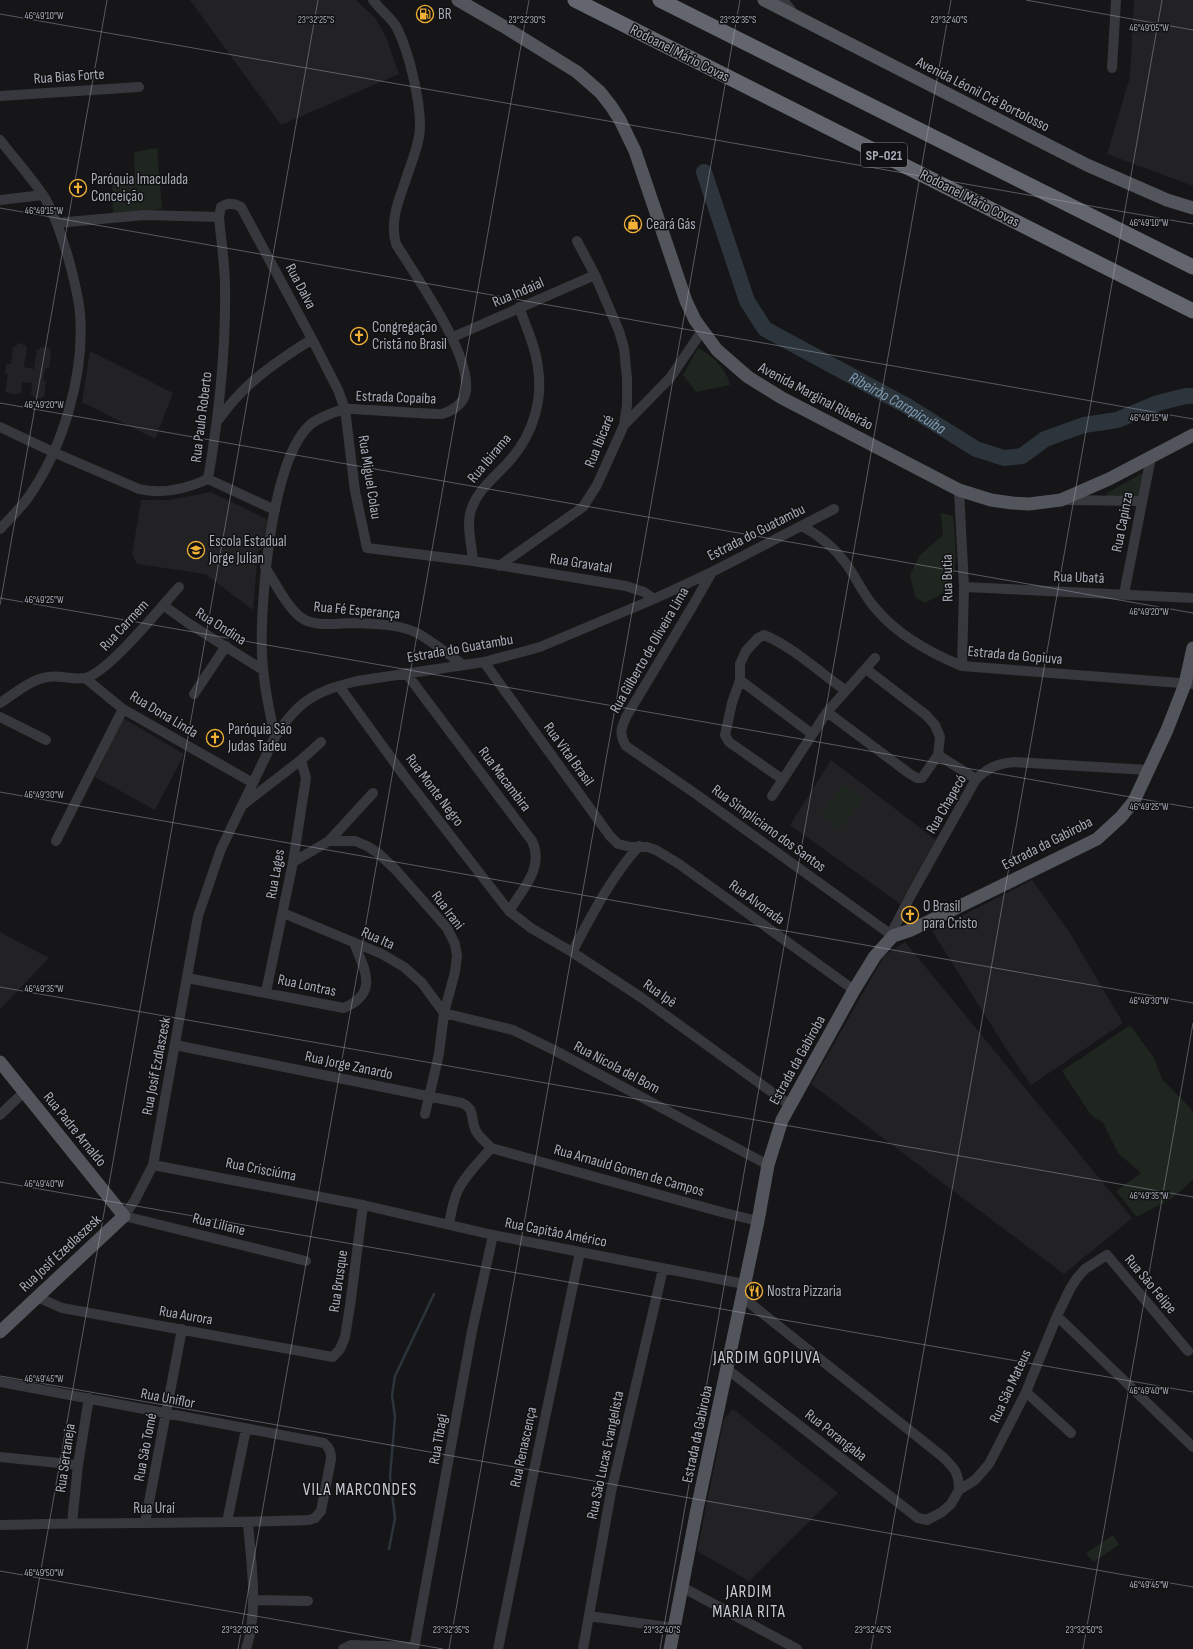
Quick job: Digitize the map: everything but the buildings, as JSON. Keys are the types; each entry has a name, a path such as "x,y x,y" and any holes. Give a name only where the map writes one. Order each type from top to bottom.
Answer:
{"highway":[{"name":"Rodoanel Mário Covas","path":"575,0 1193,311"},
{"name":"SP-021","path":"660,0 1193,267"}],"main road":[{"name":"Avenida Marginal Ribeirão","path":"458,0 577,72 600,92 620,120 635,151 686,301 694,320 717,350 748,377 782,398 959,490 991,500 1012,503 1029,504 1061,500 1109,479 1193,435"},
{"name":"Avenida Léonil Cré Bortolosso","path":"764,0 1087,165 1167,200 1193,208"},
{"name":"Estrada da Gabiroba","path":"670,1649 758,1221 768,1165 782,1120 854,990 875,956 893,936 911,930 1096,839 1121,817 1134,801 1189,684 1193,648"},
{"name":"Rua Padre Arnaldo","path":"0,1062 25,1091 124,1216"},
{"name":"Rua Josif Ezedlaszesk","path":"0,1332 124,1216"}],"street":[{"name":"Estrada Copaíba","path":"275,737 263,670 262,651 265,567 275,510 283,478 291,454 303,432 315,421 345,410 442,414 452,411 461,403 466,391 466,375 453,337 396,244 393,232 394,219 417,146 420,127 418,103 403,42 396,27 387,14 373,0"},
{"path":"784,0 797,18"},
{"path":"1112,68 1116,0"},
{"name":"Rua Bias Forte","path":"0,96 139,87"},
{"path":"0,140 43,195 57,222 73,275 80,312 80,347 76,379 58,441 26,500 0,528"},
{"path":"0,200 43,195"},
{"name":"Rua Dalva","path":"219,217 221,207 224,205 235,204 241,207 312,338 338,390 345,410"},
{"path":"57,222 144,215 219,217"},
{"name":"Rua Paulo Roberto","path":"0,427 53,452 139,489 150,492 164,492 191,486 208,479 218,420 222,373 225,286 219,217"},
{"name":"Rua Ibicaré","path":"499,566 583,507 597,485 624,425 627,405 627,379 624,348 619,332 595,275 577,241"},
{"name":"Rua Indaial","path":"453,337 595,275"},
{"name":"Rua Ibirama","path":"473,561 469,523 470,511 476,497 484,486 512,459 522,446 533,422 539,402 539,368 535,351 519,307"},
{"path":"624,425 670,378 702,331"},
{"path":"218,420 236,397 250,384 271,366 312,338"},
{"name":"Rua Miguel Colau","path":"345,410 355,491 367,548"},
{"name":"Rua Capinza","path":"1124,594 1151,456"},
{"path":"208,479 275,510"},
{"name":"Rua Butia","path":"959,490 964,587 962,666"},
{"path":"1061,500 1141,501"},
{"name":"Estrada do Guatambu","path":"198,916 221,849 275,737 286,721 308,699 339,686 357,681 462,664 484,662 540,647 654,599 712,572 834,509"},
{"name":"Estrada da Gopiuva","path":"802,526 830,545 844,560 866,596 888,622 914,641 947,660 962,666 1189,684"},
{"name":"Rua Gravatal","path":"367,548 473,561 626,586 644,592 654,599"},
{"name":"Rua Fé Esperança","path":"265,567 285,598 306,621 320,624 354,623 393,626 406,629 419,634 462,664"},
{"name":"Rua Gilberto de Oliveira Lima","path":"626,746 621,737 622,726 626,717 712,572"},
{"name":"Rua Carmem","path":"85,678 102,669 119,654 179,587"},
{"name":"Rua Ubatã","path":"964,587 1193,598"},
{"name":"Rua Ondina","path":"163,605 188,623 263,670"},
{"path":"782,779 729,742 725,735 732,703 740,680 740,664 746,651 758,638 764,635 800,656 845,690"},
{"path":"194,694 226,646"},
{"path":"772,796 827,712 875,658"},
{"name":"Rua Vital Brasil","path":"484,662 610,836 618,844 631,847 639,846"},
{"path":"827,712 910,774 917,778 922,778 938,755 940,737 935,724 926,715 866,669"},
{"name":"Rua Macambira","path":"406,673 532,841 536,849 536,860 532,876 509,911"},
{"path":"0,703 36,680 48,677 85,678"},
{"name":"Rua Dona Linda","path":"85,678 123,709 253,783"},
{"path":"740,680 812,734"},
{"name":"Rua Monte Negro","path":"339,686 405,777 509,911"},
{"path":"56,840 123,709"},
{"path":"0,717 46,740"},
{"path":"242,806 302,760 321,742"},
{"name":"Rua Simpliciano dos Santos","path":"626,746 693,792 893,936"},
{"path":"938,755 976,779"},
{"name":"Rua Lages","path":"266,992 293,862 306,778 302,760"},
{"name":"Rua Chapecó","path":"893,936 894,930 911,895 976,779 985,770 998,764 1014,762 1148,770"},
{"path":"330,841 373,793"},
{"name":"Rua Irani","path":"293,862 330,841 355,841 367,846 378,852 395,868 447,928 455,944 457,956 455,972 444,1012 439,1054 425,1114"},
{"path":"572,952 607,890 622,867 639,846"},
{"name":"Rua Alvorada","path":"639,846 656,850 679,864 854,990"},
{"name":"Rua Ipê","path":"509,911 531,928 572,952 642,998 791,1106"},
{"name":"Rua Ita","path":"283,913 382,954 404,967 422,983 444,1012"},
{"name":"Rua Josif Ezdlaszesk","path":"124,1216 135,1200 152,1165 198,916"},
{"name":"Rua Lontras","path":"187,978 344,1008 361,998 366,984 367,976 354,943"},
{"name":"Rua Nicola del Bom","path":"444,1012 513,1030 556,1051 768,1165"},
{"name":"Rua Jorge Zanardo","path":"175,1045 467,1105 473,1113 473,1124 475,1130 491,1148"},
{"path":"0,1115 25,1091"},
{"path":"449,1224 453,1204 458,1191 469,1174 491,1148"},
{"name":"Rua Arnauld Gomen de Campos","path":"491,1148 725,1214 758,1221"},
{"name":"Rua Crisciúma","path":"152,1165 363,1205"},
{"name":"Rua Capitão Américo","path":"363,1205 493,1235 663,1269 743,1291"},
{"name":"Rua Brusque","path":"332,1357 340,1349 345,1338 363,1205"},
{"name":"Rua Liliane","path":"124,1216 306,1261"},
{"name":"Rua Tibagi","path":"414,1648 472,1331 493,1235"},
{"name":"Rua Renascença","path":"498,1649 532,1475 580,1252"},
{"name":"Rua São Mateus","path":"927,1520 942,1512 951,1504 958,1490 974,1480 989,1464 1026,1392 1056,1316 1077,1278 1085,1269 1107,1255"},
{"name":"Rua São Felipe","path":"1107,1255 1188,1351"},
{"name":"Rua São Lucas Evangelista","path":"583,1649 611,1492 663,1269"},
{"path":"743,1291 954,1468 959,1477 958,1490"},
{"name":"Rua Aurora","path":"37,1297 62,1308 332,1357"},
{"path":"1056,1316 1193,1447"},
{"name":"Rua São Tomé","path":"145,1523 182,1329"},
{"name":"Rua Porangaba","path":"727,1369 918,1518 927,1520"},
{"name":"Rua Uniflor","path":"0,1382 324,1443 331,1453 331,1459 321,1511 315,1518 309,1520"},
{"path":"1026,1392 1071,1434"},
{"name":"Rua Sertaneja","path":"72,1522 78,1465 89,1398"},
{"path":"227,1522 246,1429"},
{"path":"0,1457 78,1465"},
{"name":"Rua Uraí","path":"0,1525 72,1522 145,1523 309,1520"},
{"path":"246,1649 252,1628 253,1600 248,1522"},
{"path":"682,1587 797,1649"},
{"path":"253,1600 308,1601"},
{"path":"589,1616 674,1628"},
{"path":"342,1649 351,1644 414,1648"}],"shaded area":[{"path":"190,0 356,0 375,18 386,37 399,74 281,125"},
{"path":"1134,0 1193,0 1193,186 1107,154 1130,77"},
{"path":"157,148 162,209 113,213 112,177 135,175 134,152"},
{"path":"17,343 26,345 27,347 24,367 34,369 37,349 40,350 40,347 50,348 49,368 45,369 43,380 46,381 44,397 41,399 31,395 32,383 22,382 21,394 17,393 16,395 5,392 8,374 5,374 6,364 11,364 13,347 16,347"},
{"path":"698,348 718,363 726,373 730,385 696,392 683,375"},
{"path":"90,351 173,393 155,439 82,402"},
{"path":"1143,473 1138,497 1108,498 1107,493"},
{"name":"Escola Estadual Jorge Julian","path":"211,492 268,520 262,549 258,551 253,610 205,574 137,564 132,555 141,500 169,500"},
{"path":"941,513 953,516 956,555 954,576 947,590 925,603 915,597 910,575 920,555 943,535"},
{"path":"123,718 184,754 155,810 95,777"},
{"path":"831,760 936,840 900,904 790,825"},
{"path":"844,784 863,799 840,829 821,813"},
{"path":"1032,880 1070,933 1123,1023 1031,1085 1007,1050 932,931"},
{"path":"0,932 49,958 0,1009"},
{"path":"905,942 1132,1218 1064,1274 811,1084 884,956"},
{"path":"1130,1025 1154,1058 1162,1079 1191,1109 1193,1114 1193,1180 1172,1198 1137,1217 1116,1191 1141,1173 1118,1153 1103,1123 1091,1115 1062,1071"},
{"path":"733,1409 838,1493 749,1581 697,1551 724,1419"},
{"path":"1113,1535 1119,1545 1093,1562 1086,1553"}],"waterway":[{"name":"Ribeirão Carapicuíba","path":"704,172 747,301 765,329 907,406 976,449 1004,458 1022,456 1045,439 1084,425 1117,420 1158,403 1186,396 1193,396"},
{"path":"389,1549 395,1518 390,1477 395,1417 392,1395 395,1376 434,1294"}],"place":[{"name":"BR","path":"425,14"},
{"name":"Paróquia Imaculada Conceição","path":"78,188"},
{"name":"Ceará Gás","path":"633,224"},
{"name":"Congregação Cristã no Brasil","path":"359,336"},
{"name":"Escola Estadual Jorge Julian","path":"196,550"},
{"name":"Paróquia São Judas Tadeu","path":"215,738"},
{"name":"O Brasil para Cristo","path":"910,915"},
{"name":"Nostra Pizzaria","path":"754,1291"}],"district":[{"name":"JARDIM GOPIUVA","path":"767,1357"},
{"name":"VILA MARCONDES","path":"360,1489"},
{"name":"JARDIM MARIA RITA","path":"749,1601"}]}
